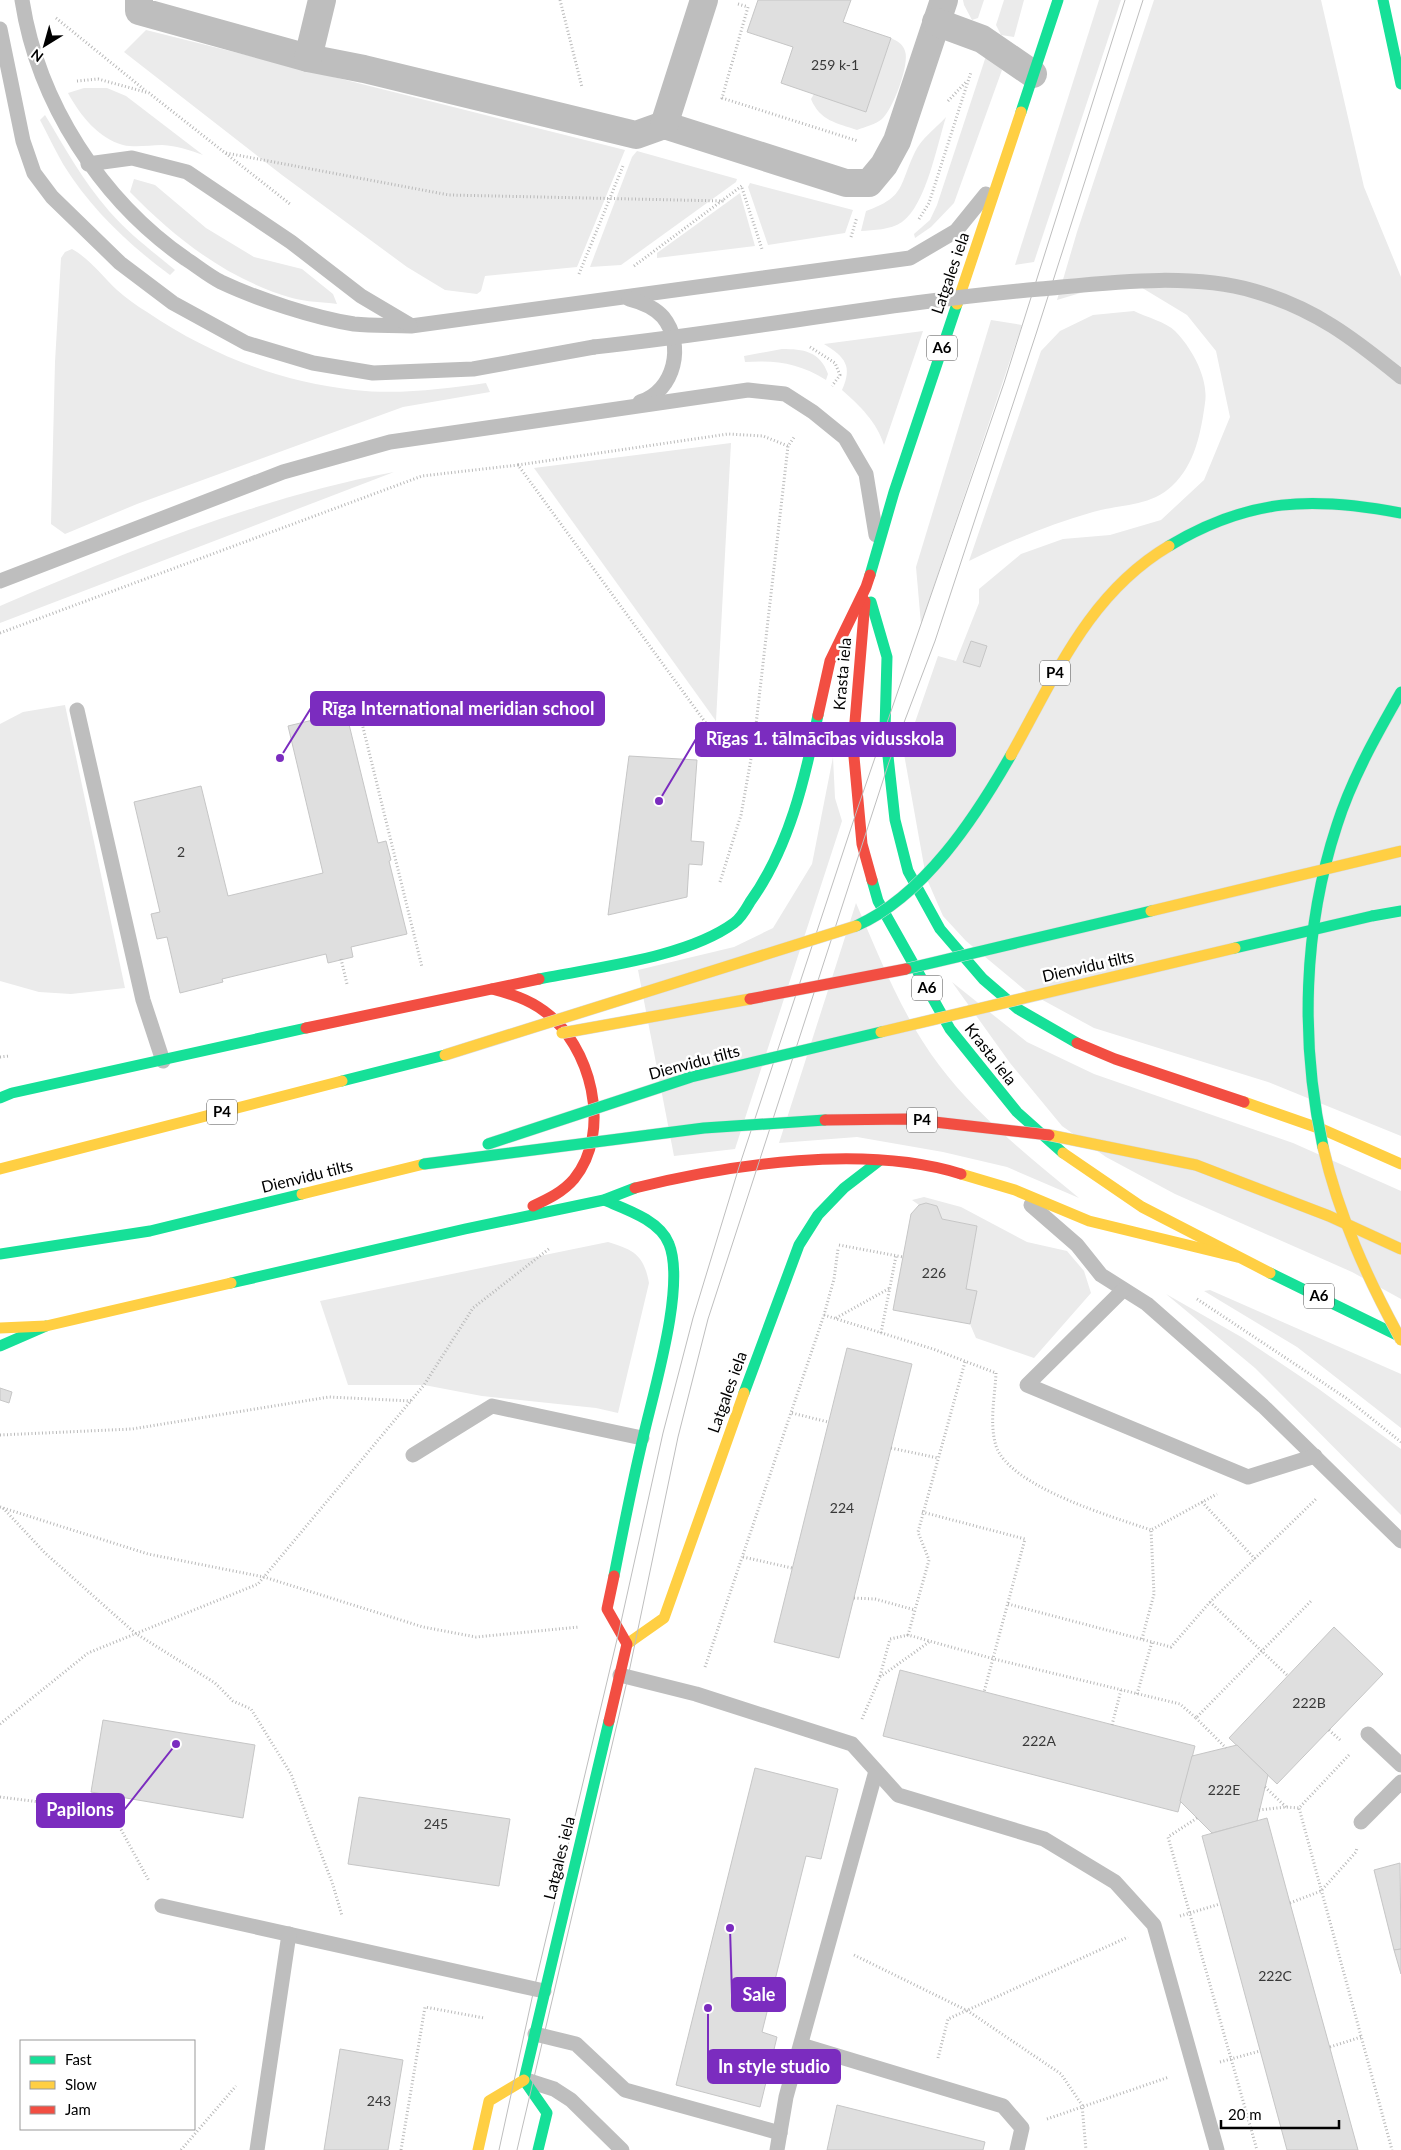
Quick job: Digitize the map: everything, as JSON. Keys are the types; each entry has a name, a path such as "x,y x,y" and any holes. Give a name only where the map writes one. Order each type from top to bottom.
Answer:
{"main road":[{"name":"Latgales iela","path":"866,586 894,492 1058,0"},
{"path":"1383,0 1401,84"},
{"name":"P4","path":"0,1169 445,1055 858,924 899,899 929,872 963,833 1085,623 1109,594 1136,568 1175,541 1227,518 1265,506 1324,503 1367,506 1401,513"},
{"path":"0,1094 163,1061 486,989 648,957 707,939 736,922 762,886 791,822 811,750 830,661 866,586"},
{"path":"866,586 887,657 885,729 895,820 908,871 940,929 983,979 1018,1009 1064,1037 1115,1059 1324,1130 1401,1164"},
{"name":"Krasta iela","path":"866,586 853,746 862,844 878,901 950,1028 982,1071 1017,1112 1064,1155 1142,1207 1237,1257 1401,1338"},
{"path":"1401,692 1373,741 1336,826 1315,918 1308,966 1310,1072 1317,1122 1328,1174 1344,1224 1364,1272 1401,1338"},
{"path":"445,1055 879,976 1401,851"},
{"name":"Dienvidu tilts","path":"0,1254 150,1231 424,1164 691,1077 1363,918 1401,911"},
{"path":"465,1229 526,1209 552,1198 566,1187 578,1173 594,1129 591,1085 572,1042 546,1012 533,1002 499,990 486,989"},
{"path":"0,1098 12,1093"},
{"name":"P4","path":"424,1164 704,1128 837,1119 934,1121 1053,1135 1196,1165 1329,1216 1401,1249"},
{"path":"0,1346 46,1326 465,1229 604,1200 634,1188 740,1167 825,1160 879,1161 942,1168 1015,1190 1089,1221 1237,1257"},
{"name":"Latgales iela","path":"524,2080 627,1644 664,1618 799,1245 818,1215 844,1188 879,1161"},
{"path":"604,1200 632,1212 655,1228 669,1242 674,1262 670,1314 607,1608 627,1644"},
{"path":"0,1328 46,1326"},
{"path":"478,2150 489,2101 524,2080 547,2113 538,2150"}],"street":[{"path":"139,0 139,11 308,58 364,69 636,135 664,125 846,183 869,182 884,165 897,141 940,11 1033,74"},
{"path":"308,58 322,0"},
{"path":"664,125 704,0"}],"lane":[{"path":"22,0 25,18 48,89 88,164 121,204 168,246 219,282 280,305 354,324 411,326 910,258 956,232 999,177"},
{"path":"0,29 23,141 34,173 52,196 120,263 166,298 246,343 313,363 373,373 473,369 594,347 1011,290 1082,284 1192,281 1252,290 1316,314 1344,332 1401,377"},
{"path":"88,164 132,158 187,172 291,242 362,296 411,326"},
{"path":"610,299 629,298 648,305 662,317 672,334 676,353 672,372 662,388 646,400 628,406"},
{"path":"0,581 283,472 390,442 748,390 785,394 813,412 845,438 866,474 878,546"},
{"path":"77,710 144,1000 163,1061"},
{"path":"1015,1190 1076,1246 1101,1276 1147,1304 1187,1338 1315,1456 1401,1541"},
{"path":"1123,1290 1027,1385 1248,1477 1315,1456"},
{"path":"413,1455 492,1406 642,1438"},
{"path":"620,1675 696,1694 852,1744 898,1795 1044,1839 1115,1882 1154,1924 1217,2150"},
{"path":"1368,1734 1401,1766"},
{"path":"777,2150 786,2097 876,1771"},
{"path":"1361,1822 1401,1782"},
{"path":"162,1906 544,1991"},
{"path":"257,2150 289,1934"},
{"path":"535,2034 576,2044 625,2090 780,2133"},
{"path":"801,2045 1003,2106 1022,2128 1017,2150"},
{"path":"524,2080 554,2089 571,2100 622,2150"}],"path":[{"path":"560,0 583,91"},
{"path":"732,2 748,8 722,98 854,142 897,141"},
{"path":"49,13 294,207"},
{"path":"918,222 929,203 982,38"},
{"path":"48,89 72,81 98,79 149,93"},
{"path":"941,108 968,79"},
{"path":"585,278 577,279 636,135"},
{"path":"225,153 449,196 610,197 724,201"},
{"path":"632,267 742,188 764,253"},
{"path":"849,242 859,241"},
{"path":"0,633 422,476 518,465 728,434 762,436 788,446"},
{"path":"720,883 740,814 754,742 788,446 795,436"},
{"path":"518,465 716,736 754,742"},
{"path":"357,703 422,969"},
{"path":"341,960 347,986"},
{"path":"696,1694 824,1315 834,1279 839,1238"},
{"path":"0,1724 88,1653 258,1584 424,1385 474,1308 556,1243"},
{"path":"839,1245 903,1257"},
{"path":"881,1333 896,1256"},
{"path":"835,1318 890,1288"},
{"path":"1197,1299 1346,1398 1401,1442"},
{"path":"824,1315 966,1362 1027,1385"},
{"path":"908,1635 929,1560 918,1532 922,1512 966,1362"},
{"path":"996,1373 993,1424 996,1446 1004,1460 1034,1483 1061,1496 1151,1530 1248,1477"},
{"path":"0,1435 132,1429 329,1396 411,1400"},
{"path":"792,1413 828,1422"},
{"path":"891,1448 938,1458"},
{"path":"1008,1604 1171,1647 1210,1602 1338,1478"},
{"path":"1202,1502 1255,1559"},
{"path":"1,1507 148,1554 264,1576 423,1627 476,1637 579,1627"},
{"path":"1,1507 45,1553 135,1633 215,1683 234,1701 251,1709 291,1774 333,1885 351,1948"},
{"path":"922,1512 1025,1539 984,1692"},
{"path":"1142,1639 1154,1594 1151,1530"},
{"path":"743,1556 792,1568"},
{"path":"854,1598 876,1599 915,1610"},
{"path":"1196,1718 1311,1601"},
{"path":"1210,1602 1288,1676"},
{"path":"852,1744 880,1677 890,1639 908,1635 994,1659 1180,1704 1226,1748"},
{"path":"880,1677 930,1641"},
{"path":"1137,1694 1152,1642"},
{"path":"1112,1725 1121,1690"},
{"path":"1299,1808 1368,1734"},
{"path":"1265,1787 1286,1806"},
{"path":"0,1797 111,1811 162,1906"},
{"path":"1259,1810 1286,1806 1299,1808"},
{"path":"1299,1808 1392,2150"},
{"path":"1197,1818 1168,1837 1257,2150"},
{"path":"1290,1903 1321,1890 1356,1852 1361,1822"},
{"path":"931,2085 948,2019 1154,1924 1220,1904"},
{"path":"829,1943 968,2011 1061,2074 1082,2106 1086,2150"},
{"path":"401,2150 425,2007 484,2018"},
{"path":"1330,2047 1361,2037"},
{"path":"181,2150 272,2045"},
{"path":"1022,2128 1195,2069 1260,2051"}],"shaded area":[{"path":"963,0 984,0 978,18 972,20"},
{"path":"1004,0 1024,0 1014,37 1001,35 996,25"},
{"path":"1099,0 1121,0 1034,262 1015,265"},
{"path":"1154,0 1321,0 1364,187 1401,277 1401,1136 1268,1082 1094,1028 1026,991 966,941 943,916 926,877 904,754 938,656 956,661 979,603 979,589 1021,554 1063,539 1110,535 1161,520 1204,480 1230,417 1216,351 1187,315 1139,286 1097,288 1057,300 1077,232"},
{"path":"146,30 625,150 577,267 485,276 481,291 477,294 445,290 407,267 282,175 124,52"},
{"path":"891,38 900,43 905,51 905,66 900,86 891,106 882,119 857,130 824,117 811,99 814,94 866,112"},
{"path":"986,56 1002,70 954,203 931,227 915,238 914,234 930,220 937,205"},
{"path":"84,88 107,88 126,96 203,155 183,148 162,145 133,146 114,142 91,125 68,93"},
{"path":"45,115 100,200 140,242 175,270 170,275 111,225 86,196 63,164 40,120"},
{"path":"946,117 930,174 918,202 910,214 902,222 892,227 861,231 866,211 879,206 895,195 900,189 918,147"},
{"path":"637,151 737,179 736,182 621,265 590,267 632,157"},
{"path":"134,179 155,185 206,228 254,257 302,269 333,294 337,304 292,298 268,290 224,269 184,241 130,192"},
{"path":"750,183 853,210 845,233 768,245 748,187"},
{"path":"740,193 755,246 657,258 657,253"},
{"path":"72,249 90,263 124,296 171,327 220,353 272,373 326,386 354,390 404,392 486,383 490,392 403,407 137,504 65,534 51,524 55,362 61,258 65,252"},
{"path":"1134,311 1161,322 1175,331 1193,355 1202,374 1206,394 1199,436 1196,448 1180,478 1163,493 1154,498 1134,504 1103,509 1061,522 969,561 1041,351 1060,331 1093,315"},
{"path":"991,320 1022,325 921,624 916,567"},
{"path":"923,331 884,445 872,422 861,408 842,390 847,375 845,363 837,353 824,344"},
{"path":"782,349 804,351 815,356 825,366 828,374 826,380 797,366 777,362 745,362 744,356"},
{"path":"731,443 716,721 534,468"},
{"path":"394,472 0,623 0,606 145,546 243,511 293,496"},
{"path":"65,705 125,988 71,994 39,992 0,981 0,724 23,712"},
{"path":"833,757 835,798 842,821 735,1149 674,1156 638,970 734,947 773,928 812,864"},
{"path":"856,903 903,1007 939,1065 970,1102 1023,1152 1079,1198 1007,1167 943,1152 857,1137 779,1143"},
{"path":"952,982 1027,1042 1094,1074 1293,1143 1401,1191 1401,1299 1352,1272 1175,1194 1106,1157 1062,1126 1010,1063"},
{"path":"924,1197 961,1207 1027,1242 1067,1251 1084,1271 1091,1293 1034,1358 976,1338 970,1324 977,1291 966,1289 977,1226 942,1219 937,1206 926,1203 919,1205 912,1200"},
{"path":"608,1242 631,1251 641,1260 649,1283 618,1413 596,1408 482,1396 424,1385 348,1385 320,1301"},
{"path":"1210,1290 1401,1374 1401,1428 1297,1347 1204,1291"},
{"path":"1166,1294 1243,1338 1316,1387 1401,1449 1401,1515 1255,1368"}],"building":[{"path":"758,0 851,0 843,22 891,38 866,112 781,83 793,47 747,32"},
{"path":"971,641 987,646 980,667 963,662"},
{"path":"346,712 378,843 386,841 407,934 351,947 353,957 328,963 326,954 222,979 223,982 180,993 167,937 157,939 151,914 160,912 134,802 201,786 228,896 323,873 288,726"},
{"path":"629,756 697,760 691,841 704,842 702,865 689,864 687,897 608,915"},
{"path":"926,1203 937,1206 942,1219 977,1226 966,1289 977,1291 970,1324 893,1310 911,1214 919,1205"},
{"path":"847,1348 912,1364 839,1658 774,1642"},
{"path":"0,1388 12,1392 9,1403 0,1400"},
{"path":"1334,1627 1383,1674 1277,1784 1229,1738"},
{"path":"900,1670 1195,1746 1178,1812 883,1736"},
{"path":"103,1720 255,1745 243,1818 91,1792"},
{"path":"1237,1745 1268,1775 1257,1821 1212,1833 1180,1801 1192,1756"},
{"path":"755,1768 838,1789 821,1859 806,1856 762,2032 777,2037 760,2107 676,2085"},
{"path":"359,1797 510,1819 499,1886 348,1864"},
{"path":"1267,1818 1358,2150 1287,2150 1202,1836"},
{"path":"1400,1863 1401,1949 1394,1950 1374,1870"},
{"path":"1401,1949 1401,1974 1394,1950"},
{"path":"340,2049 403,2060 388,2150 324,2150"},
{"path":"837,2105 985,2142 983,2150 827,2150"}],"tram line":[{"path":"499,2150 534,1989 619,1631 663,1433 693,1318 739,1167 857,810 1004,383 1125,0"},
{"path":"517,2150 628,1677 678,1437 708,1319 889,762 935,641 1143,0"}],"traffic: fast":[{"path":"1021,112 1058,0"},
{"path":"1383,0 1401,84"},
{"path":"870,575 894,492 957,304"},
{"path":"1169,546 1198,530 1226,518 1282,505 1338,504 1401,513"},
{"path":"871,602 887,657 885,729 895,820 908,871 940,929 983,979 1018,1009 1077,1043"},
{"path":"1323,1147 1311,1067 1308,1026 1312,944 1317,904 1337,825 1350,790 1401,692"},
{"path":"539,979 640,960 666,953 714,935 737,921 764,881 785,836 801,788 818,715"},
{"path":"856,926 881,913 904,895 946,853 981,804 1011,755"},
{"path":"872,880 878,901 950,1029 1017,1112 1063,1153"},
{"path":"906,969 1151,911"},
{"path":"1372,916 1401,911"},
{"path":"1235,948 1372,916"},
{"path":"0,1098 12,1093 306,1028"},
{"path":"488,1144 691,1077 881,1032"},
{"path":"342,1081 445,1055"},
{"path":"424,1164 704,1128 825,1120"},
{"path":"744,1393 799,1245 818,1215 844,1188 879,1161"},
{"path":"231,1283 465,1229 604,1200 635,1188"},
{"path":"0,1254 150,1231 302,1194"},
{"path":"604,1200 641,1216 658,1228 669,1244 673,1263 674,1286 666,1340 635,1473 614,1576"},
{"path":"1270,1273 1401,1337"},
{"path":"0,1346 46,1326"},
{"path":"538,2150 547,2113 524,2080 609,1721"}],"traffic: slow":[{"path":"957,304 1021,112"},
{"path":"1011,755 1059,667 1095,613 1116,588 1141,566 1169,546"},
{"path":"1151,911 1401,851"},
{"path":"445,1055 856,926"},
{"path":"881,1032 1235,948"},
{"path":"562,1033 750,999"},
{"path":"0,1169 342,1081"},
{"path":"1244,1102 1324,1130 1401,1164"},
{"path":"1049,1135 1196,1165 1329,1216 1401,1249"},
{"path":"1323,1147 1337,1198 1355,1246 1401,1340"},
{"path":"1063,1153 1142,1207 1270,1273"},
{"path":"302,1194 424,1164"},
{"path":"961,1174 1015,1190 1089,1221 1237,1257"},
{"path":"0,1328 46,1326 231,1283"},
{"path":"627,1644 664,1618 744,1393"},
{"path":"478,2150 489,2101 524,2080"}],"traffic: jam":[{"path":"818,715 830,661 870,575"},
{"path":"865,601 853,746 862,844 872,880"},
{"path":"750,999 906,969"},
{"path":"306,1028 539,979"},
{"path":"492,989 532,1003 560,1026 574,1045 584,1066 591,1090 594,1114 592,1137 586,1159 574,1179 565,1188 533,1206"},
{"path":"1077,1043 1115,1059 1244,1102"},
{"path":"825,1120 908,1119 1049,1135"},
{"path":"635,1188 713,1171 755,1165 841,1159 883,1160 923,1165 961,1174"},
{"path":"609,1721 627,1644 607,1609 614,1576"}],"place":[{"name":"Rīga International meridian school","path":"280,758"},
{"name":"Rīgas 1. tālmācības vidusskola","path":"659,801"},
{"name":"Papilons","path":"176,1744"},
{"name":"Sale","path":"730,1928"},
{"name":"In style studio","path":"708,2008"}]}
